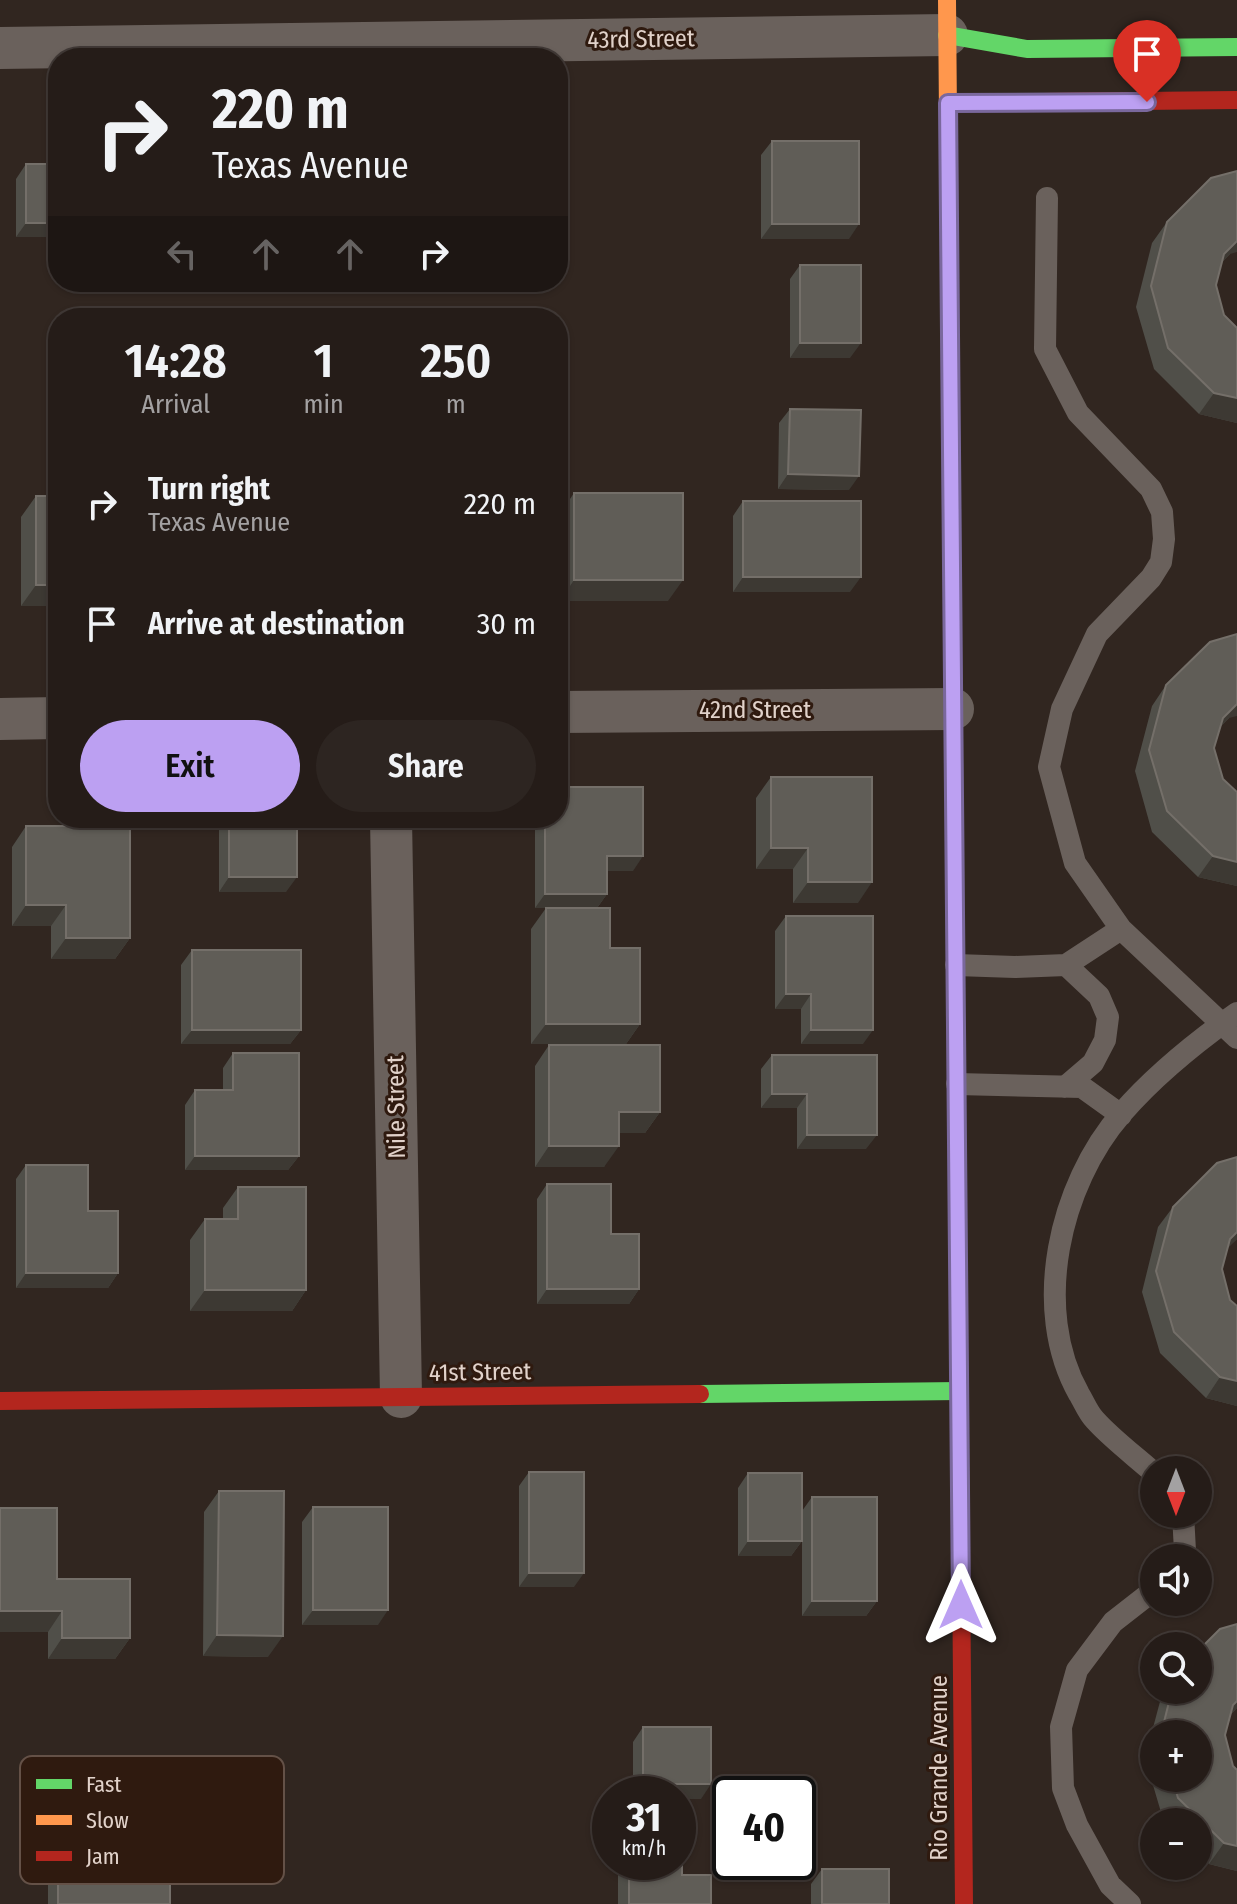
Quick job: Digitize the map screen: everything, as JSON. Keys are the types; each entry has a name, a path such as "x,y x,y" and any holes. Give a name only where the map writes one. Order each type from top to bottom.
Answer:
{"street":[{"path":"947,17 1027,49 1237,47"},
{"name":"43rd Street","path":"0,48 947,17"},
{"name":"Rio Grande Avenue","path":"947,17 964,1904"},
{"path":"948,103 1237,100"},
{"name":"42nd Street","path":"568,712 953,709"},
{"path":"0,719 48,718"},
{"name":"Nile Street","path":"391,828 401,1397"},
{"name":"41st Street","path":"0,1401 960,1391"}],"lane":[{"path":"1047,198 1045,349 1078,413 1151,489 1162,512 1163,526 1161,562 1151,578 1097,634 1062,709 1049,767 1075,863 1121,929 1231,1025 1160,1075 1121,1115 1083,1173 1064,1227 1053,1282 1057,1335 1069,1375 1093,1419 1140,1461"},
{"path":"956,965 1066,965 1121,929"},
{"path":"1065,1087 1093,1063 1105,1040 1108,1017 1099,996 1066,965"},
{"path":"957,1084 1082,1087 1121,1115"},
{"path":"1130,1904 1110,1885 1077,1825 1063,1788 1061,1727 1077,1670 1113,1622 1140,1601"}],"building":[{"path":"772,141 859,141 859,224 772,224"},
{"path":"26,164 48,164 48,223 26,223"},
{"path":"1237,171 1237,241 1224,254 1216,285 1224,315 1237,328 1237,398 1214,393 1168,348 1151,286 1167,222 1211,178"},
{"path":"800,265 861,265 861,343 800,343"},
{"path":"790,409 861,410 859,476 788,474"},
{"path":"574,493 683,493 683,580 574,580"},
{"path":"36,496 48,496 48,585 36,585"},
{"path":"743,501 861,501 861,577 743,577"},
{"path":"1237,634 1237,704 1223,718 1214,748 1223,779 1237,792 1237,862 1213,856 1167,811 1149,750 1166,685 1210,642"},
{"path":"771,777 872,777 872,882 808,882 808,848 771,848"},
{"path":"568,787 643,787 643,856 607,856 607,894 545,894 545,828 568,828"},
{"path":"26,826 130,828 130,938 66,938 66,905 26,905"},
{"path":"229,828 297,828 297,877 229,877"},
{"path":"546,908 610,908 610,948 640,948 640,1024 546,1024"},
{"path":"786,916 873,916 873,1030 811,1030 811,994 786,994"},
{"path":"192,950 301,950 301,1030 192,1030"},
{"path":"549,1045 660,1045 660,1112 619,1112 619,1146 549,1146"},
{"path":"233,1053 299,1053 299,1156 195,1156 195,1090 233,1090"},
{"path":"772,1055 877,1055 877,1135 807,1135 807,1094 772,1094"},
{"path":"1237,1157 1237,1232 1230,1239 1222,1269 1230,1300 1237,1306 1237,1381 1220,1377 1174,1332 1156,1271 1173,1207 1217,1163"},
{"path":"26,1165 88,1165 88,1211 118,1211 118,1273 26,1273"},
{"path":"547,1184 611,1184 611,1234 639,1234 639,1289 547,1289"},
{"path":"238,1187 306,1187 306,1290 205,1290 205,1219 238,1219"},
{"path":"529,1472 584,1472 584,1573 529,1573"},
{"path":"748,1473 802,1473 802,1541 748,1541"},
{"path":"219,1491 284,1491 283,1636 217,1635"},
{"path":"812,1497 877,1497 877,1601 812,1601"},
{"path":"313,1507 388,1507 388,1610 313,1610"},
{"path":"0,1508 57,1508 57,1579 130,1579 130,1638 62,1638 62,1611 0,1611"},
{"path":"1237,1624 1237,1701 1233,1705 1225,1735 1233,1766 1237,1770 1237,1846 1224,1843 1212,1831 1212,1808 1188,1808 1176,1792 1212,1792 1212,1720 1164,1720 1168,1704 1212,1704 1212,1637 1220,1629"},
{"path":"643,1727 711,1727 711,1784 696,1784 696,1776 643,1776"},
{"path":"822,1869 889,1869 889,1904 822,1904"},
{"path":"696,1875 711,1875 711,1904 629,1904 629,1880 696,1880"},
{"path":"58,1884 170,1884 170,1904 58,1904"}],"traffic: fast":[{"path":"947,35 1027,49 1237,47"},
{"path":"700,1394 960,1391"}],"traffic: slow":[{"path":"947,0 951,468"},
{"path":"957,1151 961,1566"}],"traffic: jam":[{"path":"948,103 1237,100"},
{"path":"951,468 957,1151"},
{"path":"0,1401 700,1394"},
{"path":"961,1566 964,1904"}],"route":[{"path":"961,1605 948,103 1147,102"}]}
